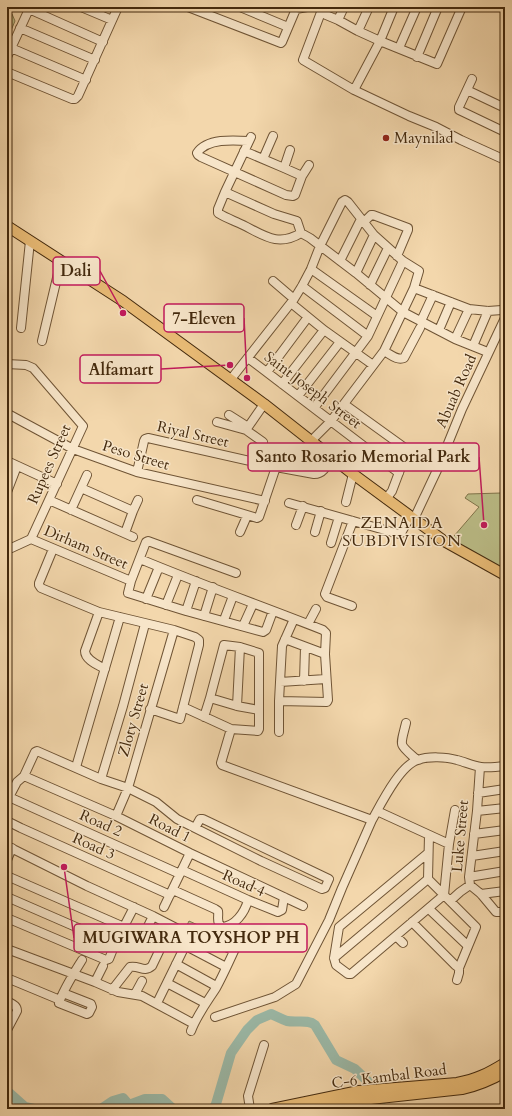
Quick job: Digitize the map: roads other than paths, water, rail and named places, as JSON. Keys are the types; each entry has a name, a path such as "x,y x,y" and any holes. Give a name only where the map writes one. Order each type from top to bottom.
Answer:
{"main road":[{"path":"7,226 123,301 231,379 353,474 444,541 505,575"},
{"name":"C-6 Kambal Road","path":"272,1109 457,1083 483,1076 505,1064"},
{"name":"C-6 Kambal Road","path":"412,1090 454,1090 472,1087 489,1081 505,1072"},
{"name":"C-6 Kambal Road","path":"307,1109 343,1102 359,1096"}],"street":[{"path":"81,7 112,20"},
{"path":"7,72 75,99 86,80 118,7"},
{"path":"240,7 288,27"},
{"path":"192,8 279,43 282,42 293,8 306,7"},
{"path":"323,7 303,60 354,90 505,160"},
{"path":"338,20 344,7"},
{"path":"358,31 369,7"},
{"path":"354,90 380,41 394,7"},
{"path":"399,48 417,7"},
{"path":"417,57 438,7"},
{"path":"326,15 380,41 417,57 438,64 462,7"},
{"path":"7,57 30,8 103,42"},
{"path":"20,28 94,60"},
{"path":"11,48 86,80"},
{"path":"472,79 459,110 505,132"},
{"path":"467,90 505,108"},
{"path":"263,159 273,136"},
{"path":"301,233 293,238 284,240 271,239 218,213 218,209 225,192 235,172 250,139 218,141 207,145 198,151 198,155 201,157 235,172 286,195 295,195 302,176 309,165"},
{"path":"284,168 290,150"},
{"path":"244,151 302,176"},
{"path":"225,192 274,214 297,221 301,233 310,238 356,273 420,325 439,330 455,339 485,351"},
{"path":"231,379 293,301 311,269 320,246 342,202 345,200 374,235 400,259 419,271 414,288 384,351 331,421 311,441"},
{"path":"314,408 368,336 386,298 400,259 408,228 371,215 362,221 340,261"},
{"path":"356,273 374,235"},
{"path":"21,328 30,241"},
{"path":"370,285 388,248"},
{"path":"42,341 61,261"},
{"path":"311,269 377,316"},
{"path":"274,281 308,317 373,365"},
{"path":"302,286 368,336"},
{"path":"414,288 469,309 488,311 502,310"},
{"path":"384,351 398,359 404,358 433,295"},
{"path":"439,330 451,302"},
{"path":"455,339 469,309"},
{"path":"473,346 488,311"},
{"path":"267,372 308,317"},
{"name":"Abuab Road","path":"353,520 399,534 401,533 412,518 438,468 462,409 505,318"},
{"path":"282,384 324,330"},
{"path":"298,396 340,342"},
{"name":"Saint Joseph Street","path":"248,358 399,473"},
{"name":"Rupees Street","path":"7,364 26,365 33,368 83,427 31,540"},
{"path":"247,428 264,404"},
{"path":"344,404 405,448 406,454 399,473 392,491 386,499"},
{"name":"Peso Street","path":"7,415 73,449 137,472 265,501"},
{"path":"229,415 263,442"},
{"path":"217,422 247,428"},
{"name":"Riyal Street","path":"137,472 144,441 148,438 276,467 318,474 324,469 331,456"},
{"path":"7,461 57,484"},
{"path":"7,492 18,466"},
{"path":"198,500 257,518 259,517 265,501 276,467"},
{"path":"71,510 87,474"},
{"path":"346,502 353,474"},
{"path":"81,488 133,512"},
{"path":"49,500 129,535 133,512 138,500"},
{"path":"289,502 353,520 326,594 327,597 352,606"},
{"path":"296,525 303,506"},
{"path":"315,532 321,511"},
{"path":"240,532 247,516"},
{"path":"331,543 339,517"},
{"path":"7,550 31,540"},
{"name":"Dirham Street","path":"31,540 131,581"},
{"path":"236,573 148,541 146,542 128,593 186,611 264,632 273,611"},
{"path":"53,549 39,582 41,588 99,612 174,630 195,637 199,640 199,645 179,719 150,709"},
{"path":"140,559 323,630 326,634 325,654 327,702 279,701"},
{"path":"146,599 159,567"},
{"path":"166,605 178,575"},
{"path":"186,611 196,581"},
{"path":"204,616 213,587"},
{"path":"224,620 233,596"},
{"path":"243,626 253,604"},
{"path":"308,624 316,609"},
{"path":"99,612 85,651 85,655 88,659 104,669"},
{"path":"76,768 120,617"},
{"path":"279,732 282,646 294,618"},
{"path":"101,779 123,706 145,624"},
{"name":"Zloty Street","path":"116,816 128,788 174,630"},
{"path":"285,639 325,654"},
{"path":"183,707 204,717 231,729 258,731 259,654 240,647 223,646 204,717"},
{"path":"237,706 240,647"},
{"path":"304,681 306,647"},
{"path":"280,682 326,679"},
{"path":"210,698 237,706 259,710"},
{"path":"406,723 402,746 417,760"},
{"path":"231,729 221,762 222,765 372,820"},
{"path":"8,799 17,782 24,776 35,752 37,751 101,779 128,788 156,802 177,819 195,828 261,861 322,889 325,888 329,880 203,818 200,819 195,828"},
{"path":"215,1017 275,997 296,984 329,920 372,820 387,793 405,768 417,760 436,758 449,758 480,767 494,768 505,766"},
{"name":"Luke Street","path":"480,767 470,881 496,912 505,912"},
{"name":"Road 1","path":"24,776 116,816 190,853 303,906"},
{"path":"478,793 505,789"},
{"name":"Road 2","path":"8,799 181,872"},
{"path":"477,811 505,808"},
{"path":"447,898 449,844 455,810"},
{"path":"377,811 449,844"},
{"name":"Road 3","path":"7,821 171,892 215,909 218,911 217,918 221,927 226,927 236,921 246,908 248,900"},
{"path":"474,834 505,830"},
{"path":"429,835 428,879 476,927 459,968 456,980"},
{"path":"7,860 9,847 180,930"},
{"path":"472,856 505,851"},
{"path":"164,907 190,853"},
{"path":"428,853 339,927 334,958 336,965 348,974 351,974 429,909 460,892 470,881 505,871"},
{"name":"Road 4","path":"181,872 278,912 282,910 284,897"},
{"path":"7,876 124,927"},
{"path":"334,958 428,879"},
{"path":"481,894 505,890"},
{"path":"7,897 115,944"},
{"path":"95,982 134,907"},
{"path":"429,909 468,946"},
{"path":"138,947 152,916"},
{"path":"7,918 106,960 106,963"},
{"path":"412,922 459,968"},
{"path":"396,936 403,943"},
{"path":"7,949 95,982 112,990 142,996 157,1003 192,1027 216,986 241,937"},
{"path":"214,941 234,951"},
{"path":"112,990 130,967 134,966 146,970 152,966 163,943"},
{"path":"157,1003 184,948 187,946 226,967"},
{"path":"8,981 62,996 82,960"},
{"path":"176,964 216,986"},
{"path":"135,994 142,981"},
{"path":"168,983 205,1004"},
{"path":"7,1001 15,1005 17,1011 7,1030"},
{"path":"250,1109 248,1096 264,1045"}],"waterway":[{"path":"213,1109 216,1104 231,1053 247,1030 257,1020 271,1014 290,1022 309,1022 315,1025 336,1060 355,1069 375,1088 382,1109"},
{"path":"7,1091 25,1107 34,1109"},
{"path":"101,1109 113,1101 123,1098 129,1105 145,1099 162,1099 173,1109"}],"place":[{"name":"Maynilad","path":"386,138"},
{"name":"Dali","path":"123,313"},
{"name":"Alfamart","path":"230,365"},
{"name":"7-Eleven","path":"247,378"},
{"name":"Santo Rosario Memorial Park","path":"484,525"},
{"name":"MUGIWARA TOYSHOP PH","path":"64,867"}],"district":[{"name":"ZENAIDA SUBDIVISION","path":"402,531"}]}
